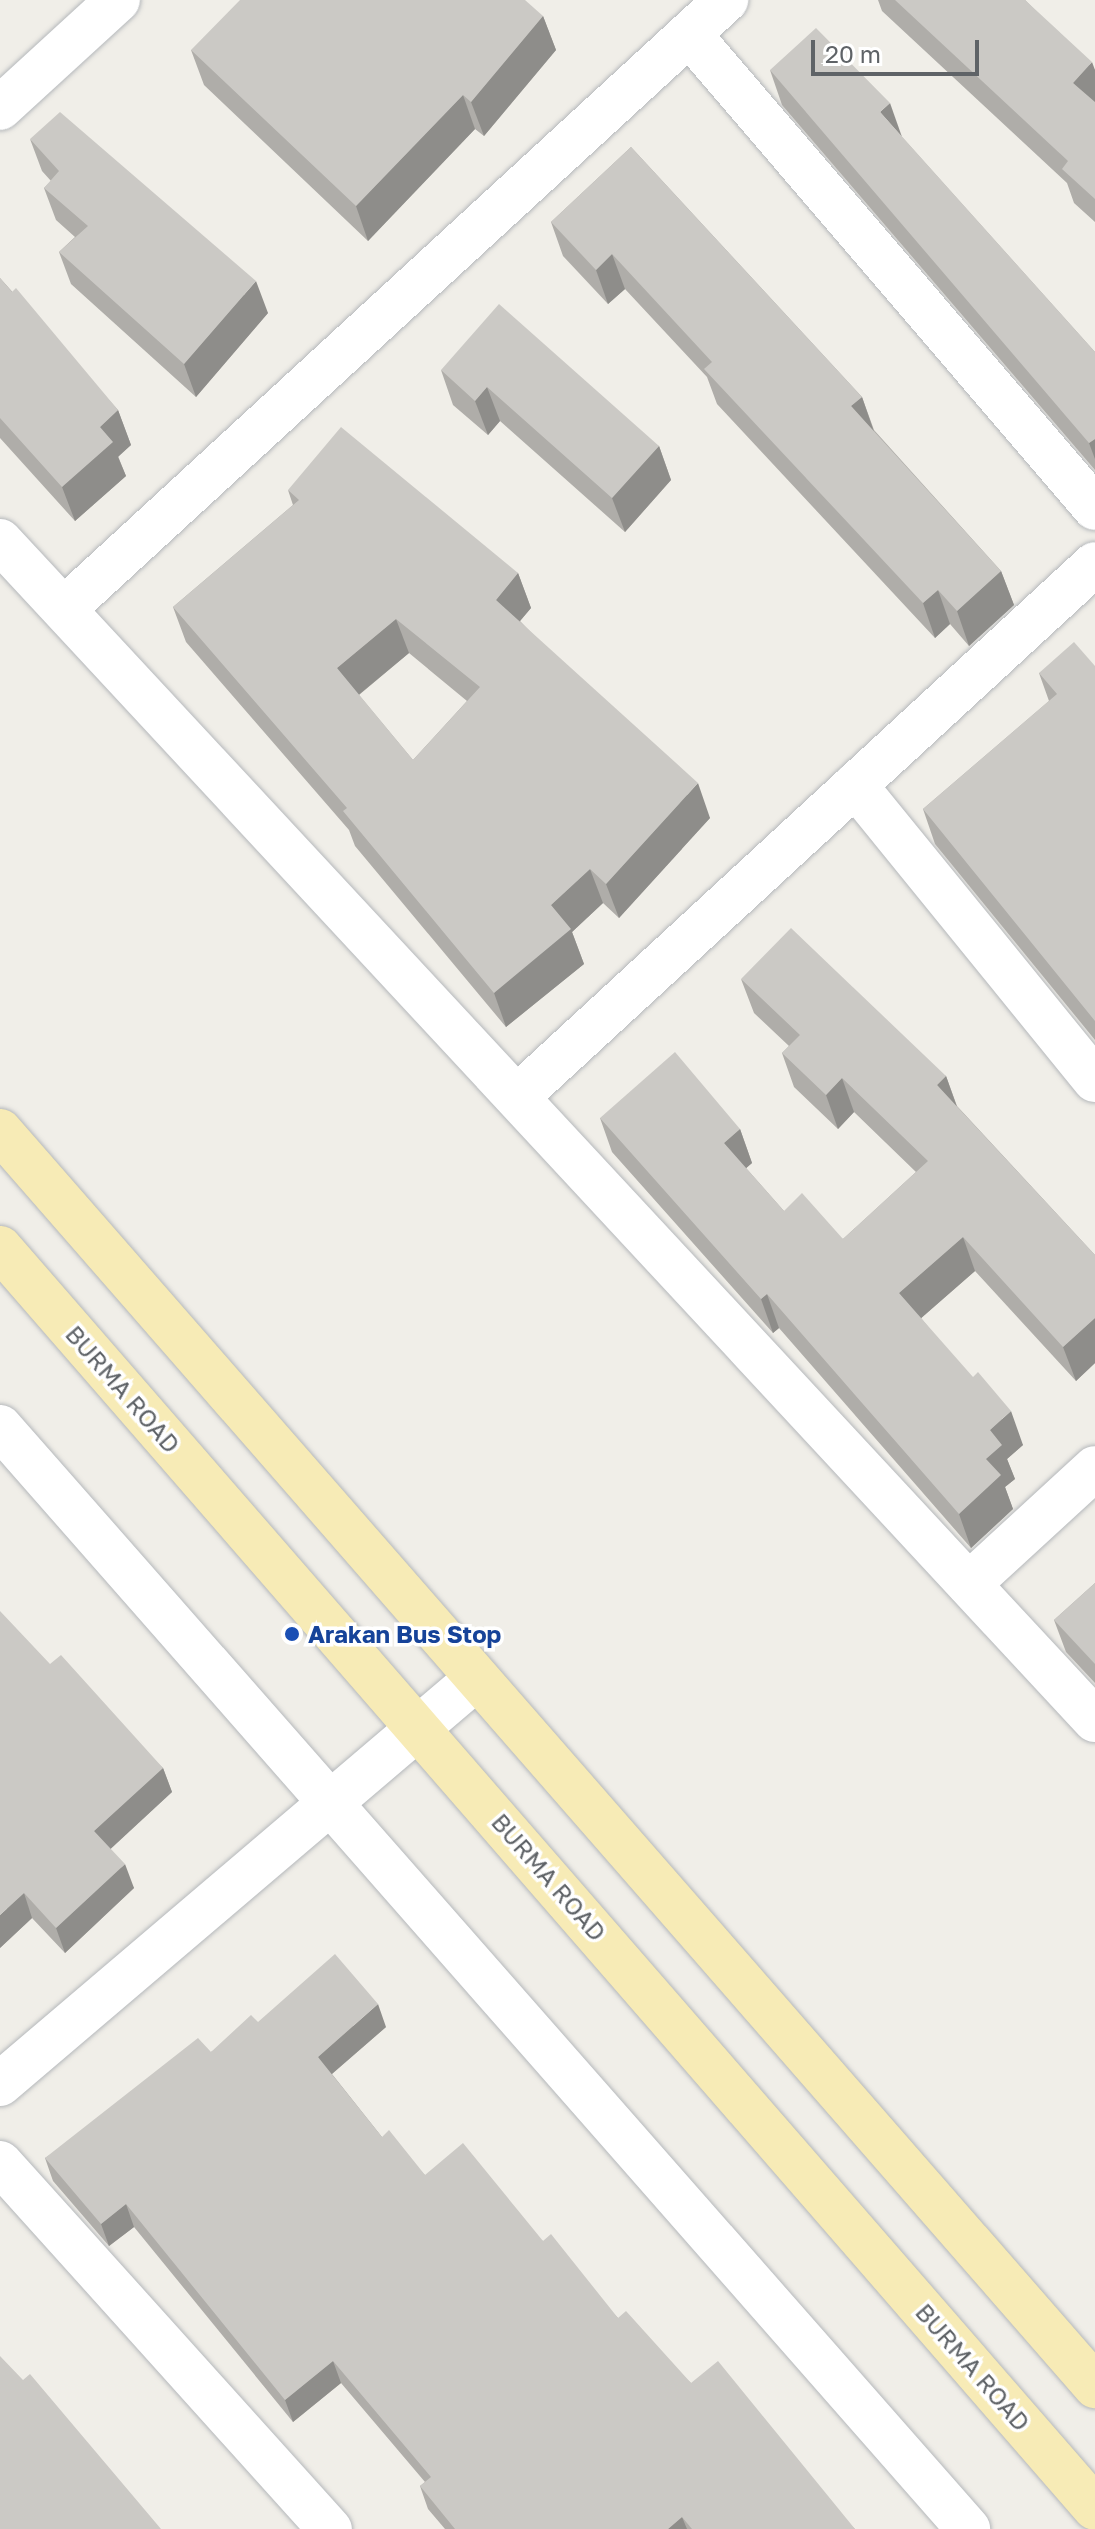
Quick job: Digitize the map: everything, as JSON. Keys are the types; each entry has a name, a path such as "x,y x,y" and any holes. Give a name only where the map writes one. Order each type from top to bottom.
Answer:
{"main road":[{"path":"0,1131 1095,2386"},
{"name":"BURMA ROAD","path":"0,1248 1095,2508"}],"street":[{"path":"0,108 118,0"},
{"path":"64,609 726,0"},
{"path":"689,34 1095,508"},
{"path":"0,541 1095,1720"},
{"path":"517,1097 1095,564"},
{"path":"855,785 1095,1080"},
{"path":"0,1427 968,2529"},
{"path":"969,1584 1095,1468"},
{"path":"0,2084 328,1801 477,1678"},
{"path":"0,2163 330,2529"}],"building":[{"path":"240,0 525,0 543,16 471,102 463,95 356,206 191,50"},
{"path":"895,0 1025,0 1092,62 1073,83 1095,102 1095,199 1062,169 1068,161"},
{"path":"816,28 890,103 880,112 1095,352 1095,439 1089,443 770,70"},
{"path":"60,112 256,281 184,364 59,252 88,226 44,188 59,171 30,139"},
{"path":"631,147 862,397 851,406 1001,571 957,611 938,590 923,603 704,369 712,362 612,254 596,270 551,222"},
{"path":"0,278 12,292 16,288 118,410 100,427 113,442 62,487 0,418"},
{"path":"499,304 659,446 612,498 487,387 475,401 441,370"},
{"path":"341,427 518,573 496,600 698,783 606,884 590,869 551,905 571,929 494,993 343,811 347,808 173,607 299,500 288,490","holes":["396,619 480,687 413,760 337,668"]},
{"path":"1074,642 1095,666 1095,1021 923,809 1057,694 1039,673"},
{"path":"791,928 946,1076 937,1085 1095,1255 1095,1318 1063,1347 963,1237 899,1293 973,1377 978,1372 1011,1411 990,1430 1002,1445 986,1459 1001,1475 959,1514 767,1294 761,1299 600,1118 675,1052 740,1129 724,1143 784,1211 802,1193 843,1239 928,1161 842,1078 826,1095 782,1053 800,1035 741,979"},
{"path":"1095,1583 1095,1664 1054,1620"},
{"path":"0,1611 50,1664 61,1655 163,1768 94,1831 125,1864 56,1928 24,1893 0,1915"},
{"path":"335,1954 378,2004 318,2057 382,2137 389,2130 425,2175 463,2143 543,2241 551,2234 618,2318 626,2311 691,2383 718,2361 855,2529 692,2529 682,2517 668,2529 455,2529 420,2486 431,2477 333,2361 285,2400 126,2204 101,2224 45,2158 198,2038 211,2052 251,2015 258,2022"},
{"path":"0,2356 23,2380 30,2374 161,2529 0,2529"}],"place":[{"name":"Arakan Bus Stop","path":"292,1634"}]}
